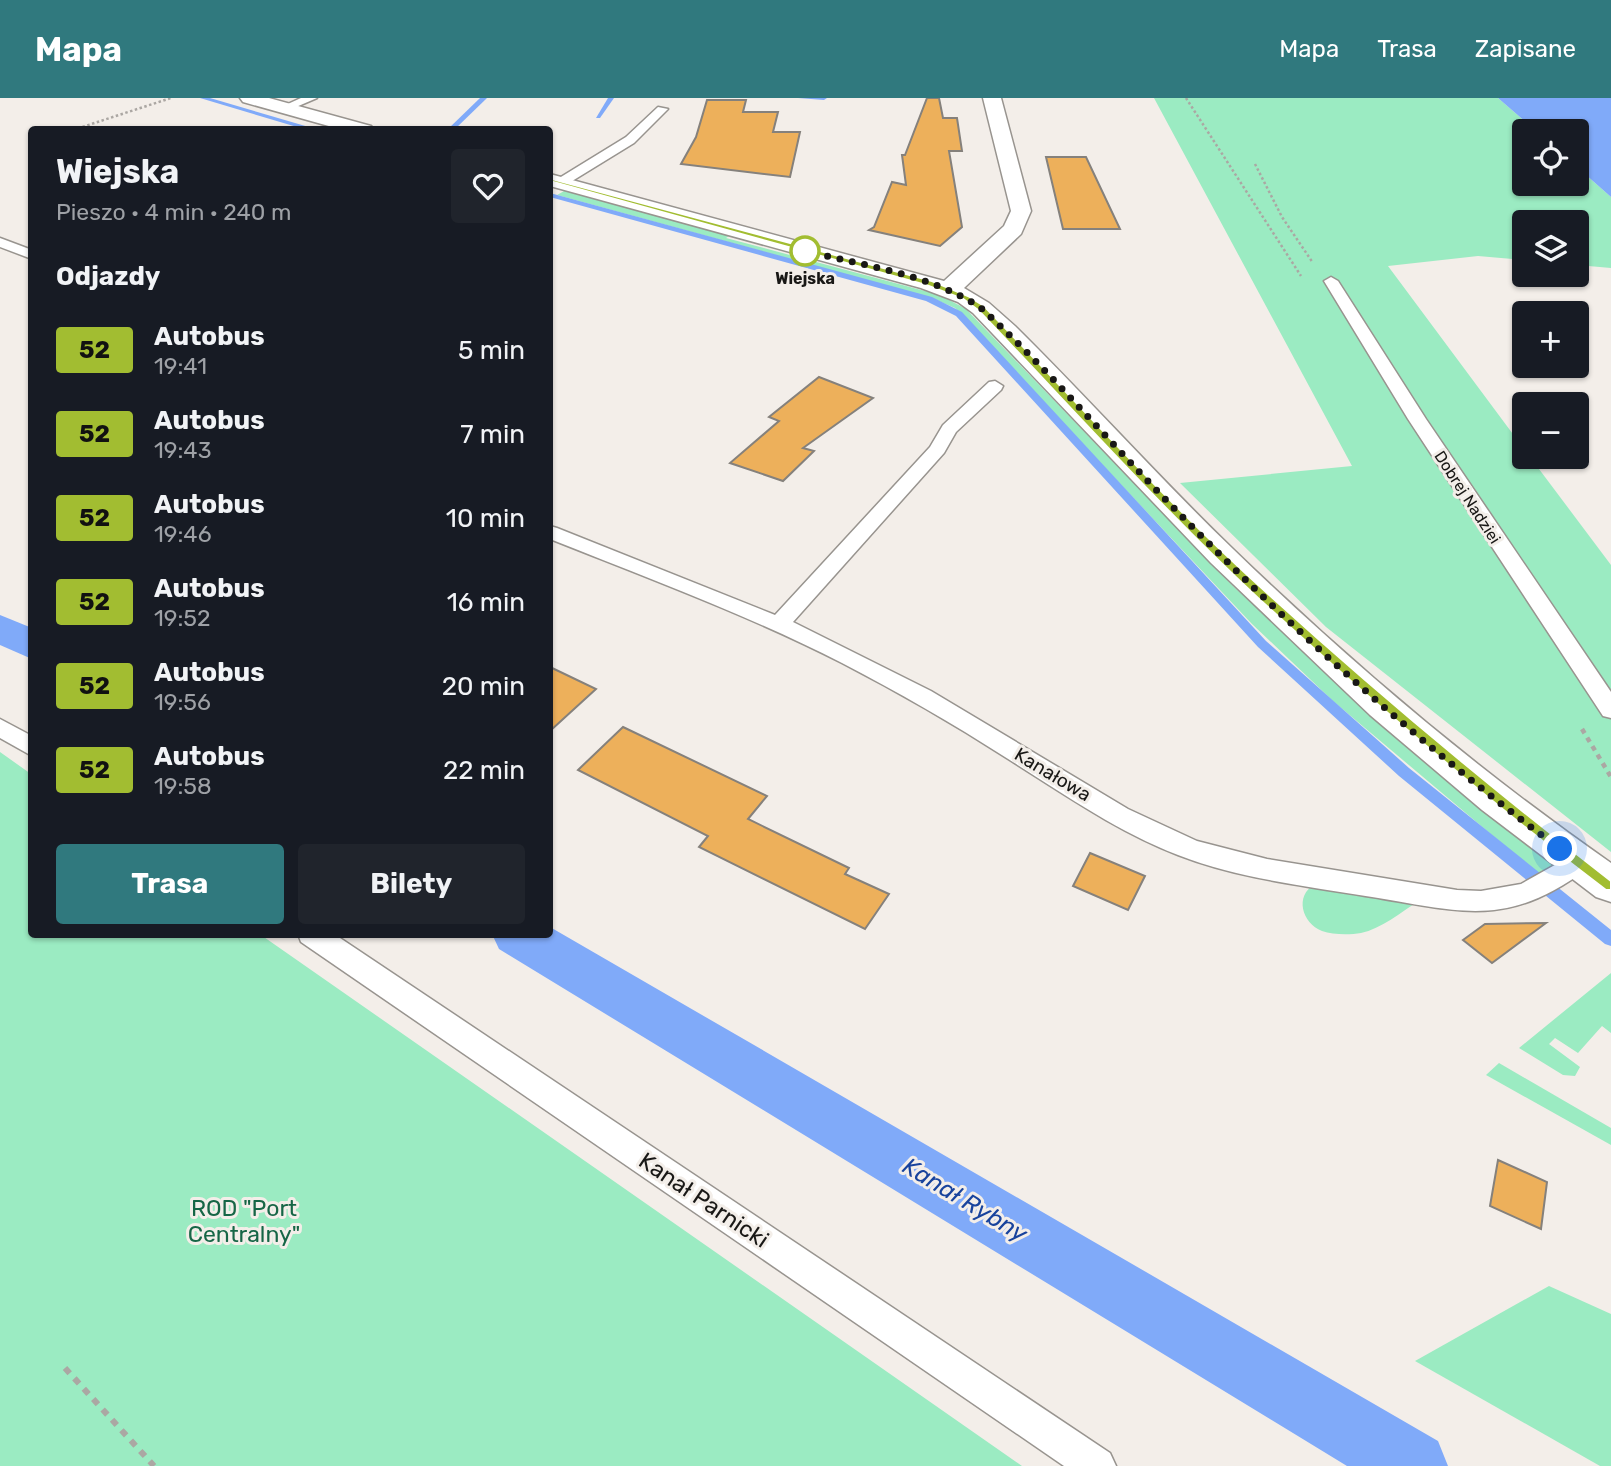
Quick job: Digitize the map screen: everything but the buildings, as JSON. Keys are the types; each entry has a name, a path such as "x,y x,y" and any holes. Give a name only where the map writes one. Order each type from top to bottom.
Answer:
{"street":[{"path":"249,98 350,126"},
{"path":"948,290 1003,240 1013,229 1021,211 992,98"},
{"path":"555,182 948,290 974,303 995,320 1173,507 1270,602 1571,868 1611,885"}],"lane":[{"path":"285,108 311,98"},
{"path":"555,182 630,140 662,109"},
{"path":"0,242 28,253"},
{"name":"Dobrej Nadziei","path":"1331,281 1432,441 1611,710"},
{"path":"778,625 938,449 949,429 995,387"},
{"name":"Kanałowa","path":"553,533 778,625 848,657 929,700 1054,778 1176,843 1256,866 1458,901 1490,903 1525,896 1571,868"},
{"path":"0,727 28,745"},
{"name":"Kanał Parnicki","path":"317,938 1097,1466"}],"path":[{"path":"85,126 171,98"},
{"path":"1255,164 1282,217 1312,262 1331,281"},
{"path":"65,1368 154,1466"}],"green space":[{"path":"1154,98 1498,98 1522,119 1512,119 1512,196 1589,196 1589,178 1611,197 1611,268 1589,266 1589,210 1512,210 1512,259 1478,256 1388,266 1512,433 1512,469 1539,469 1611,565 1611,852 1326,627 1180,483 1352,466"},
{"path":"566,190 729,236 726,238 940,295 966,309 1234,587 1445,775 1555,867 1538,874 1333,701 1252,624 955,308 932,298 557,195"},
{"name":"ROD \"Port Centralny\"","path":"0,752 28,772 28,938 265,938 1022,1466 0,1466"},
{"path":"1315,884 1419,901 1368,931 1352,934 1331,933 1315,927 1305,916 1304,895"},
{"path":"1611,973 1611,1033 1602,1026 1578,1053 1555,1038 1549,1044 1580,1067 1575,1076 1563,1075 1519,1048"},
{"path":"1499,1063 1611,1128 1611,1145 1486,1075"},
{"path":"1549,1286 1611,1314 1611,1466 1600,1466 1415,1361"}],"water":[{"path":"1498,98 1611,98 1611,197 1589,178 1589,119 1522,119"}],"waterway":[{"path":"203,98 302,126"},
{"path":"454,126 484,98"},
{"path":"598,117 611,98"},
{"path":"801,98 824,98"},
{"path":"553,196 929,299 959,314 1262,644 1404,772 1611,939"},
{"name":"Kanał Rybny","path":"0,628 28,644"},
{"name":"Kanał Rybny","path":"524,938 1413,1466"}],"bus line":[{"name":"52","path":"553,181 929,283 965,297 995,320 1173,507 1261,594 1504,806 1611,885"}],"place":[{"name":"Wiejska","path":"805,251"}],"route":[{"path":"805,251 798,249 929,283 965,297 981,308 1261,594 1429,743 1560,849"}]}
